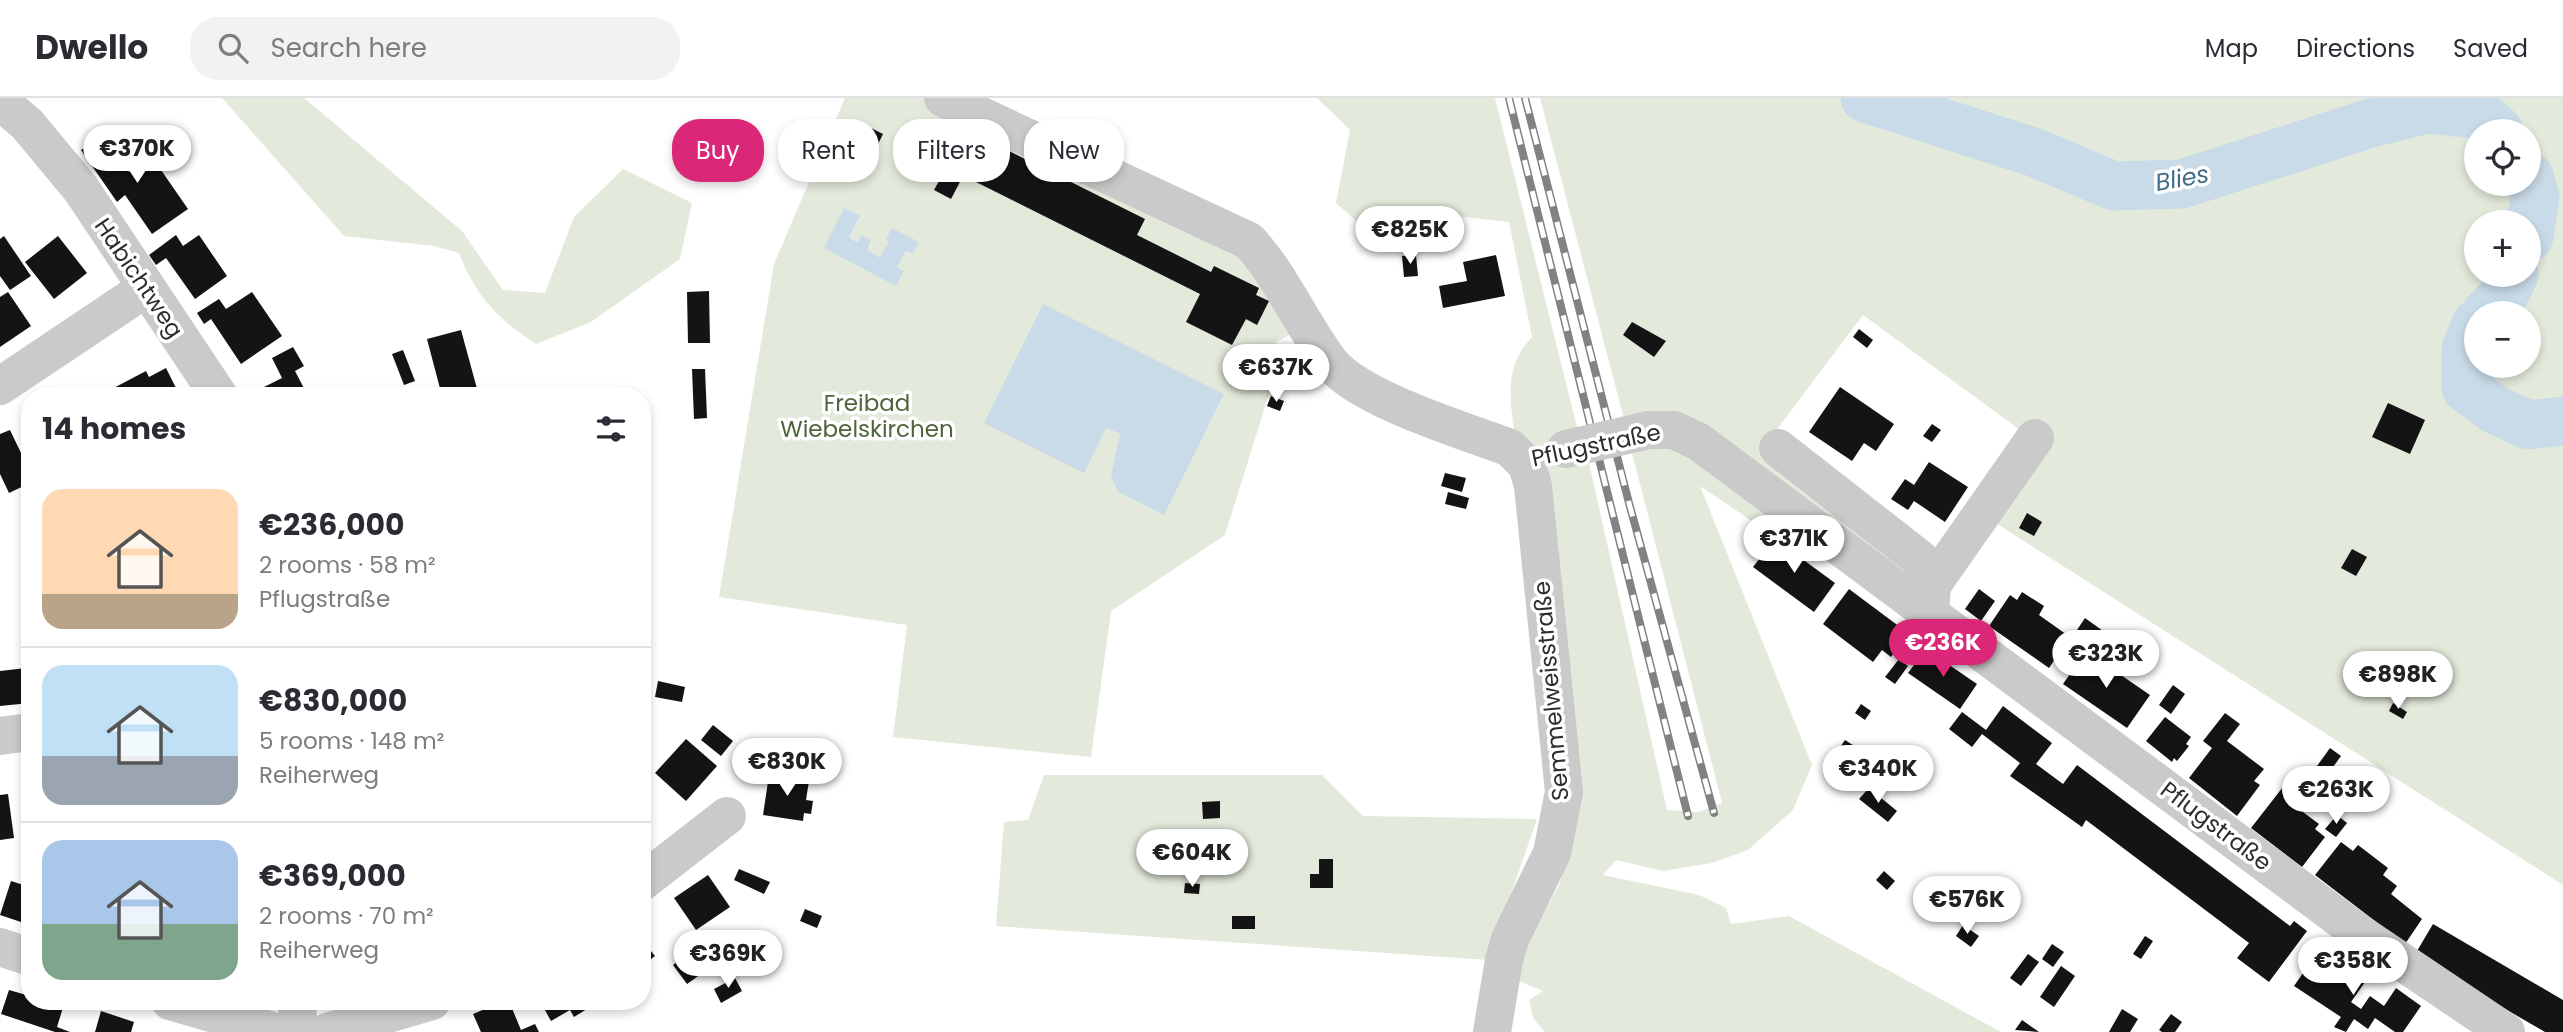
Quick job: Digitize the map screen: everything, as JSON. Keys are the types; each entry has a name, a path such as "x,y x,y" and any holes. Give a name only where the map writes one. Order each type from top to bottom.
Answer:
{"street":[{"name":"Pflugstraße","path":"943,98 1250,241 1278,276 1329,361 1343,376 1370,393 1510,448 1527,465 1566,449 1648,430 1674,430 1699,442 1803,517 1931,599 2370,940 2506,1032"},
{"name":"Habichtweg","path":"0,101 27,124 80,190 213,387"},
{"path":"0,386 145,289"},
{"path":"1931,599 2035,438"},
{"name":"Pflugstraße","path":"1778,448 1920,559 1931,599"},
{"name":"Semmelweisstraße","path":"1492,1032 1507,950 1552,853 1564,792 1533,486 1527,465"},
{"path":"0,736 21,733"},
{"path":"651,875 727,816"},
{"path":"0,947 21,954"},
{"path":"201,1010 276,1032"},
{"path":"297,1010 300,1032"},
{"path":"327,1032 402,1010"}],"green space":[{"path":"222,98 304,98 462,231 503,290 545,293 574,217 623,169 692,203 680,259 591,322 536,344 490,306 473,282 459,253 434,246 344,236"},
{"name":"Freibad Wiebelskirchen","path":"845,98 933,98 977,119 893,119 893,182 1010,182 1010,135 1024,141 1024,182 1110,182 1244,246 1291,334 1276,342 1273,381 1225,535 1111,611 1091,757 893,737 907,625 719,597 774,264 809,182 879,182 879,119 836,119","holes":["860,217 849,238 859,242 871,241 866,250 881,257 890,241 906,251 897,267 824,248","1224,394 1111,476 1121,435 1106,427"]},
{"path":"1317,98 1495,98 1579,435 1535,451 1514,433 1511,394 1513,371 1523,348 1532,337 1509,222 1446,215 1365,229 1336,203 1350,130"},
{"path":"1540,98 2563,98 2563,885 1991,520 2042,446 1863,315 1775,432 1827,494 1920,589 1624,419"},
{"path":"1682,442 1794,519 1777,538 1700,486 1812,765 1793,810 1748,850 1712,863 1663,871 1616,860 1603,875 1699,895 1726,908 1731,924 1789,916 2001,1032 1545,1032 1533,1018 1529,1000 1543,991 1517,980 1529,939 1559,885 1575,828 1542,468 1587,454 1667,810 1699,812 1722,803 1630,445"},
{"path":"1044,775 1322,775 1363,816 1537,819 1488,960 996,926 1004,822 1028,820"}],"water":[{"path":"844,208 860,216 849,238 858,242 862,235 871,240 867,250 880,257 889,242 886,239 892,228 919,242 913,254 906,251 897,267 904,271 896,286 824,248"},
{"path":"1043,304 1224,394 1164,515 1118,492 1111,476 1120,434 1106,428 1084,473 984,423"}],"building":[{"path":"103,135 129,172 152,157 188,209 152,234 125,195 117,202 81,150"},
{"path":"1010,152 1024,158 1024,182 1071,182 1145,219 1137,235 1211,272 1214,266 1259,288 1256,295 1269,301 1257,325 1246,319 1232,345 1186,322 1200,294 976,182 1010,182"},
{"path":"938,182 960,182 951,199 934,190"},
{"path":"176,235 183,246 199,235 227,276 195,299 166,258 156,265 149,255"},
{"path":"4,236 31,276 10,290 0,276 0,239"},
{"path":"58,236 87,273 54,299 25,262"},
{"path":"1416,255 1418,276 1404,277 1402,256"},
{"path":"1496,255 1505,296 1443,308 1439,286 1467,281 1463,262"},
{"path":"709,291 710,343 688,343 687,292"},
{"path":"8,292 31,326 0,347 0,297"},
{"path":"252,292 282,336 241,364 211,319 204,324 197,313 219,299 226,309"},
{"path":"1632,322 1666,341 1654,357 1623,335"},
{"path":"1859,329 1873,340 1867,348 1853,337"},
{"path":"461,330 477,387 440,387 427,339"},
{"path":"293,347 304,366 295,371 303,387 264,387 282,378 272,358"},
{"path":"403,350 415,381 404,385 392,354"},
{"path":"166,368 176,387 116,387 146,371 149,377"},
{"path":"692,369 705,369 707,418 694,419"},
{"path":"1840,387 1894,424 1876,451 1864,443 1852,461 1809,432"},
{"path":"1271,396 1284,401 1280,411 1267,406"},
{"path":"2388,403 2425,420 2410,454 2372,437"},
{"path":"1932,424 1941,430 1932,442 1923,436"},
{"path":"10,430 21,453 21,487 9,493 0,474 0,434"},
{"path":"1929,462 1968,487 1945,522 1914,501 1908,510 1891,499 1905,479 1914,485"},
{"path":"1445,473 1466,478 1462,492 1441,486"},
{"path":"1448,492 1469,498 1466,509 1445,504"},
{"path":"2027,513 2042,522 2034,536 2019,528"},
{"path":"1775,539 1835,583 1814,612 1753,567"},
{"path":"2352,549 2367,557 2356,576 2341,568"},
{"path":"1849,589 1908,633 1891,657 1882,650 1873,662 1823,624"},
{"path":"1979,589 1995,601 1981,621 1965,609"},
{"path":"2022,592 2044,606 2039,615 2070,637 2049,668 1989,626 2010,595 2017,600"},
{"path":"2085,618 2103,631 2091,648 2073,636"},
{"path":"1926,649 1977,684 1960,709 1908,673"},
{"path":"2086,651 2150,695 2127,728 2063,684"},
{"path":"1899,659 1908,666 1895,684 1885,677"},
{"path":"21,669 21,704 0,706 0,671"},
{"path":"658,681 685,687 682,702 655,697"},
{"path":"2173,685 2185,694 2171,714 2159,705"},
{"path":"2393,703 2407,712 2403,719 2389,711"},
{"path":"1861,704 1871,711 1865,720 1855,713"},
{"path":"2003,706 2052,743 2036,764 2063,784 2077,765 2290,926 2294,921 2307,931 2269,982 2237,958 2249,943 2086,820 2082,827 2010,776 2020,763 1982,734 1972,747 1949,729 1962,712 1986,730"},
{"path":"2225,713 2240,724 2227,741 2264,769 2254,781 2260,785 2237,816 2189,778 2212,748 2203,741"},
{"path":"2165,717 2191,737 2186,744 2189,746 2177,761 2174,758 2172,762 2146,741"},
{"path":"713,725 733,741 721,756 701,740"},
{"path":"686,739 717,766 686,801 655,773"},
{"path":"753,740 766,742 761,774 748,772"},
{"path":"1845,740 1862,751 1853,764 1836,753"},
{"path":"2330,748 2341,756 2328,774 2317,766"},
{"path":"2293,774 2318,794 2303,812 2319,824 2315,829 2325,837 2302,867 2251,828"},
{"path":"769,775 809,781 806,800 813,801 811,814 804,813 803,821 763,815"},
{"path":"1869,788 1897,811 1888,822 1859,799"},
{"path":"8,794 14,838 0,840 0,795"},
{"path":"1220,801 1220,818 1203,819 1202,802"},
{"path":"2337,815 2347,823 2336,837 2325,829"},
{"path":"2341,842 2353,851 2358,845 2388,868 2383,875 2397,886 2391,894 2422,919 2405,944 2315,875"},
{"path":"1319,859 1333,859 1333,888 1310,888 1310,874 1319,874"},
{"path":"739,869 770,882 764,894 734,880"},
{"path":"1884,871 1895,881 1887,890 1876,880"},
{"path":"708,875 730,907 696,930 674,898"},
{"path":"11,881 21,884 21,922 0,915"},
{"path":"1185,883 1200,884 1199,894 1184,893"},
{"path":"805,909 822,916 817,928 800,921"},
{"path":"1232,916 1255,916 1255,929 1232,929"},
{"path":"2433,924 2563,1000 2563,1032 2545,1032 2414,956"},
{"path":"1963,925 1979,936 1971,947 1956,936"},
{"path":"2145,936 2153,941 2141,959 2133,954"},
{"path":"697,940 711,958 696,969 701,974 687,984 673,965 686,955 683,950"},
{"path":"2052,944 2064,952 2053,967 2042,959"},
{"path":"2319,950 2365,982 2351,1002 2361,1009 2370,996 2384,1006 2396,988 2421,1006 2403,1032 2395,1032 2375,1018 2368,1029 2354,1019 2346,1032 2334,1027 2341,1017 2294,986"},
{"path":"2028,954 2039,962 2021,986 2010,978"},
{"path":"2061,966 2075,976 2054,1007 2040,997"},
{"path":"735,978 742,991 721,1003 714,989"},
{"path":"9,990 21,993 21,1010 62,1010 57,1027 70,1032 55,1032 1,1014"},
{"path":"2122,1009 2138,1019 2130,1032 2109,1032"},
{"path":"483,1010 513,1010 521,1030 535,1024 539,1032 481,1032 473,1014"},
{"path":"545,1010 570,1010 551,1021"},
{"path":"570,1010 585,1010 574,1017"},
{"path":"101,1011 134,1022 131,1032 95,1032"},
{"path":"2171,1014 2182,1022 2175,1032 2162,1032 2159,1030"},
{"path":"2022,1020 2039,1032 2015,1030"}],"waterway":[{"name":"Blies","path":"1865,98 2036,153 2114,186 2182,184 2371,123 2427,109 2481,115 2486,119"},
{"name":"Blies","path":"2533,210 2535,196"},
{"name":"Blies","path":"2498,301 2508,287"},
{"name":"Blies","path":"2466,378 2466,388 2494,409 2528,425 2563,421"}],"railway":[{"path":"1509,98 1688,816"},
{"path":"1525,98 1629,503 1714,813"}]}
